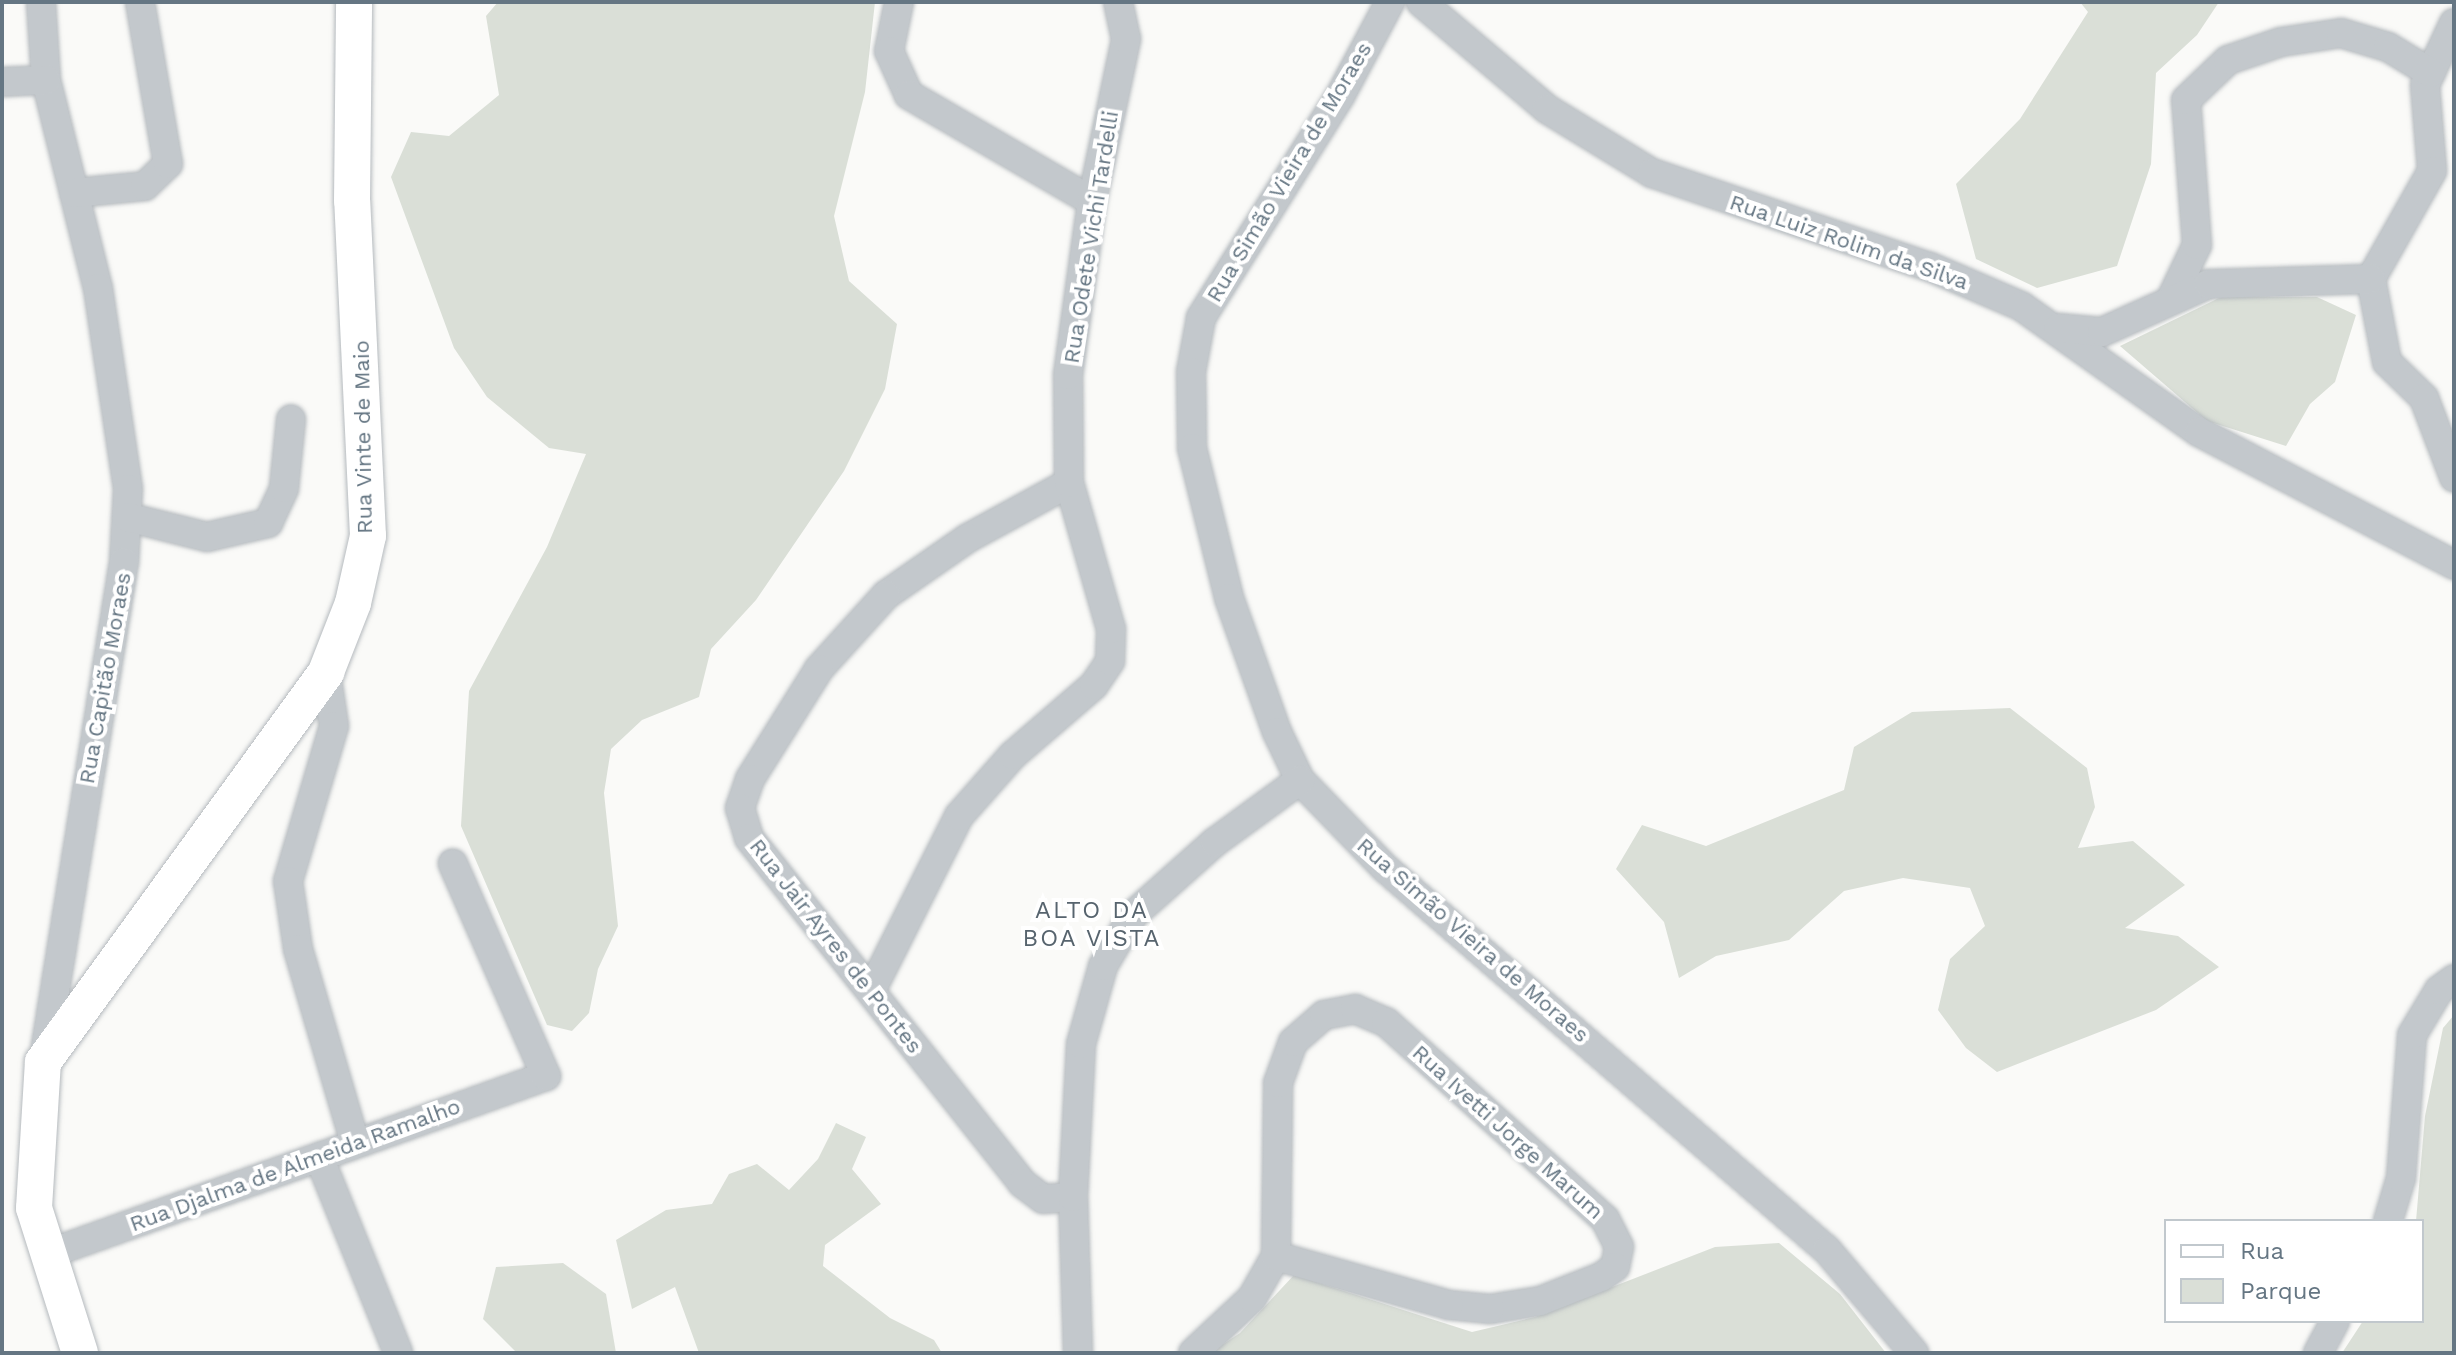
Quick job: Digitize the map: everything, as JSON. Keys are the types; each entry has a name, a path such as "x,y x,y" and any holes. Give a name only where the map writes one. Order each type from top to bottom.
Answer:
{"main road":[{"name":"Rua Vinte de Maio","path":"43,1062 326,672 353,603 368,536 352,201 354,2"},
{"name":"Rua Capitão Moraes","path":"43,1062 34,1208 45,1255 80,1353"}],"street":[{"name":"Rua Capitão Moraes","path":"41,2 46,80 74,193 119,403 127,517 43,1062"},
{"path":"74,193 145,186 168,164 140,2"},
{"path":"899,2 889,51 909,95 1092,201"},
{"name":"Rua Simão Vieira de Moraes","path":"1390,2 1340,96 1201,318 1191,372 1192,448 1229,598 1300,780 1385,868 1827,1250 1914,1353"},
{"name":"Rua Luiz Rolim da Silva","path":"1421,2 1547,109 1652,173 1930,267 2058,328 2199,432 2454,565"},
{"name":"Rua Odete Vichi Tardelli","path":"872,989 959,816 1013,755 1094,685 1110,661 1111,629 1069,483 1068,375 1122,12"},
{"path":"2454,23 2425,85 2432,171 2371,279 2387,362 2424,398 2454,477"},
{"path":"2171,299 2197,245 2186,100 2228,60 2281,42 2341,33 2388,47 2431,73"},
{"path":"2,82 46,80"},
{"path":"2058,328 2102,332 2209,284 2371,279"},
{"path":"127,517 207,537 268,523 284,488 291,419"},
{"name":"Rua Jair Ayres de Pontes","path":"1069,483 968,538 886,595 819,669 743,793 749,838 872,989 1022,1183 1043,1199 1073,1197"},
{"path":"326,672 334,726 288,881 298,949 355,1143"},
{"path":"1078,1353 1073,1197 1081,1044 1103,966 1133,915 1215,842 1300,780"},
{"name":"Rua Djalma de Almeida Ramalho","path":"45,1255 546,1076 453,864"},
{"path":"2389,1219 2401,1178 2412,1035 2439,990 2454,979"},
{"name":"Rua Ivetti Jorge Marum","path":"1193,1353 1252,1298 1276,1256 1278,1083 1293,1042 1324,1015 1355,1009 1386,1022 1605,1219 1619,1247 1615,1267 1601,1277 1540,1301 1490,1309 1449,1305 1276,1256"},
{"path":"319,1157 398,1353"},
{"path":"2318,1353 2334,1323"}],"green space":[{"path":"498,2 875,2 865,92 834,216 849,281 897,324 885,389 844,471 756,600 711,649 699,697 642,720 611,749 604,793 618,926 598,969 589,1013 572,1031 547,1025 461,826 469,691 547,547 586,454 549,448 487,397 454,348 391,177 411,132 449,136 499,95 486,16"},
{"path":"2080,2 2219,2 2197,35 2156,73 2151,164 2117,266 2037,288 1976,259 1956,184 2020,119 2088,12"},
{"path":"2221,297 2317,297 2356,315 2335,382 2310,404 2286,446 2207,421 2120,346"},
{"path":"2010,708 2087,768 2095,807 2078,848 2133,841 2185,885 2125,928 2178,936 2219,967 2156,1010 1997,1072 1966,1048 1938,1010 1950,959 1985,926 1970,888 1903,878 1844,891 1789,940 1716,956 1679,978 1664,922 1616,869 1642,825 1706,846 1844,790 1854,747 1912,712"},
{"path":"2454,1015 2454,1353 2342,1353 2362,1323 2424,1323 2424,1219 2416,1219 2425,1116 2443,1028"},
{"path":"836,1123 866,1137 852,1169 881,1204 825,1245 823,1266 890,1318 934,1340 942,1353 699,1353 675,1287 632,1309 616,1240 666,1210 712,1204 729,1174 757,1164 789,1190 818,1159"},
{"path":"1779,1243 1840,1294 1886,1353 1210,1353 1240,1333 1294,1275 1472,1332 1535,1317 1715,1247"},
{"path":"563,1263 606,1294 616,1353 517,1353 483,1319 496,1267"}],"district":[{"name":"ALTO DA BOA VISTA","path":"1092,925"}]}
